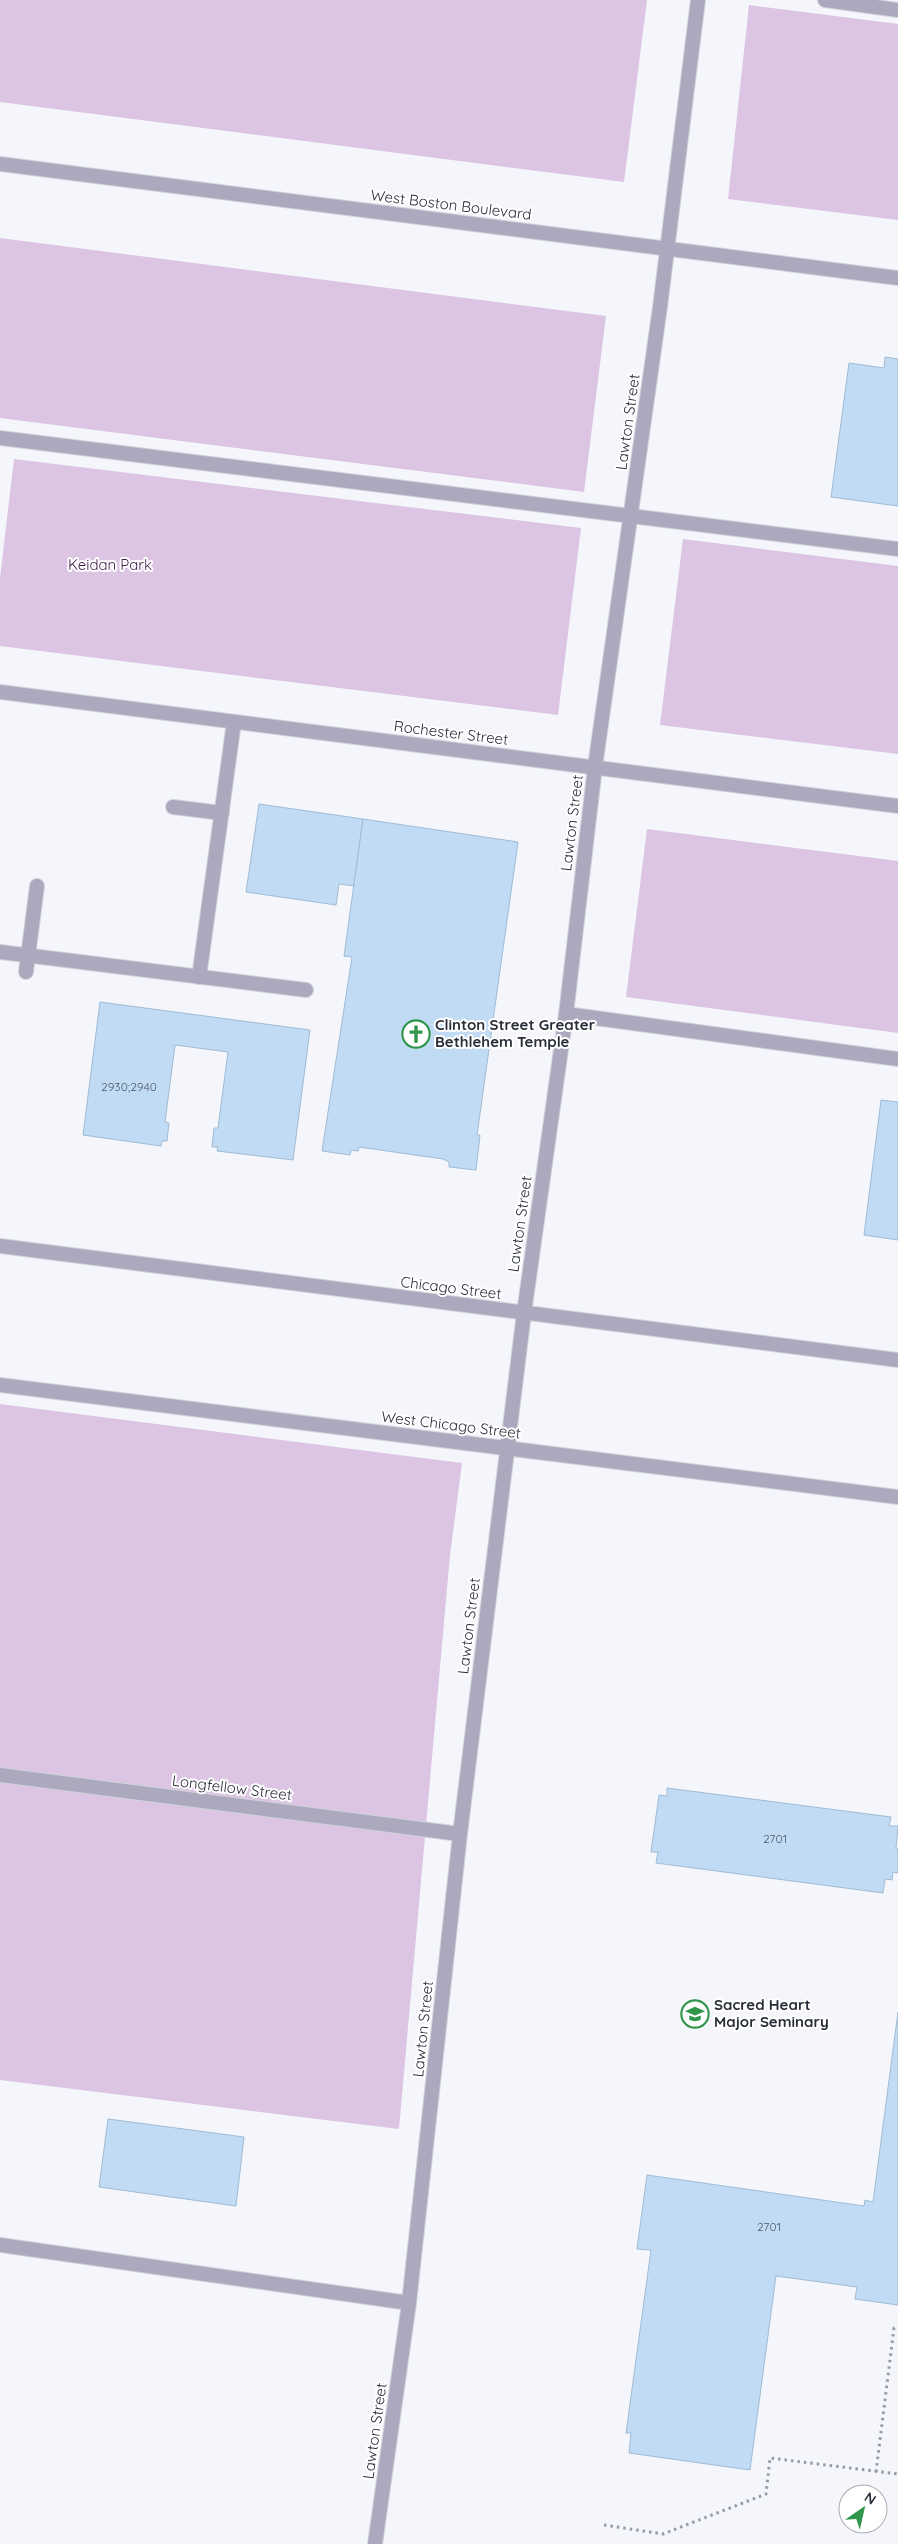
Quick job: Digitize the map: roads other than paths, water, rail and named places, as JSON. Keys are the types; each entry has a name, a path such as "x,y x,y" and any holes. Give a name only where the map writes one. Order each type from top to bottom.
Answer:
{"street":[{"name":"Lawton Street","path":"376,2544 409,2303 460,1834 524,1313 566,1014 595,767 668,249 698,0"},
{"path":"825,0 898,10"},
{"name":"West Boston Boulevard","path":"0,164 898,278"},
{"path":"0,438 631,518 898,549"},
{"name":"Rochester Street","path":"0,692 898,806"},
{"path":"200,977 234,722"},
{"path":"173,807 222,813"},
{"path":"26,972 38,886"},
{"path":"0,952 306,990"},
{"path":"566,1014 898,1059"},
{"name":"Chicago Street","path":"0,1246 898,1360"},
{"name":"West Chicago Street","path":"0,1385 898,1497"},
{"name":"Longfellow Street","path":"0,1775 460,1834"},
{"path":"0,2245 409,2303"}],"place":[{"name":"Clinton Street Greater Bethlehem Temple","path":"416,1034"},
{"name":"Sacred Heart Major Seminary","path":"695,2014"}],"park label":[{"name":"Keidan Park","path":"110,565"}]}
